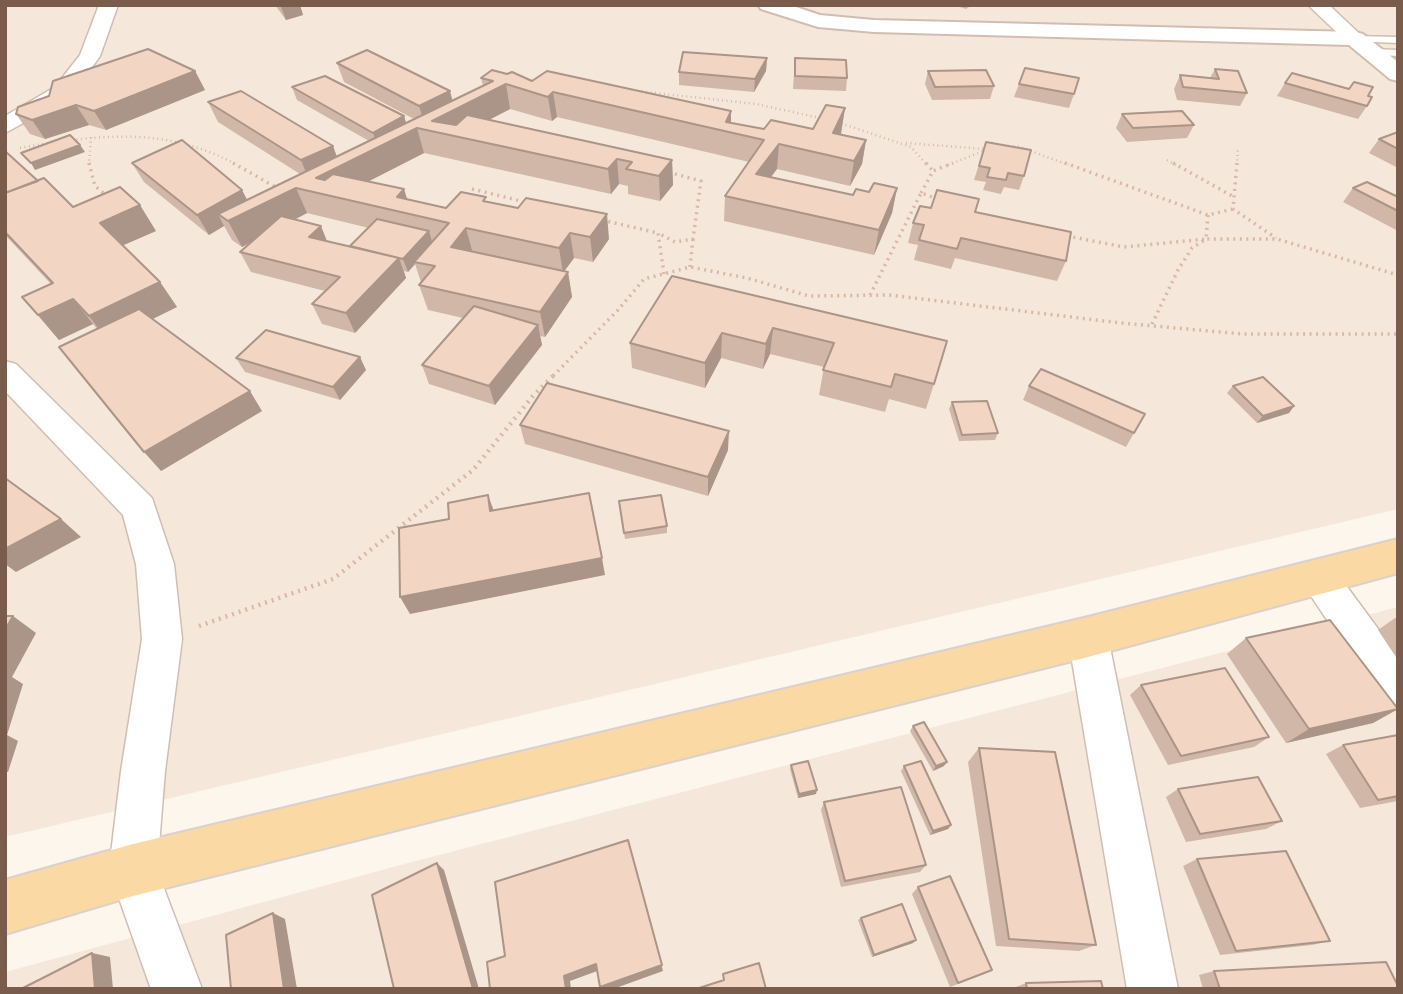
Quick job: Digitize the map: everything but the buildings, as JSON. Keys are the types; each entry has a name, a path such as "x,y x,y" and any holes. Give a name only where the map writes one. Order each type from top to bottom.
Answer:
{"main road":[{"path":"7,913 134,870 1088,637 1398,556"}],"street":[{"path":"5,126 64,92 90,56 108,5"},
{"path":"768,5 818,21 874,26 1364,46"},
{"path":"1317,5 1398,74"},
{"path":"5,372 139,508 155,564 162,639 143,771 134,870 177,989"},
{"path":"1318,576 1398,690"},
{"path":"1088,637 1153,989"}],"lane":[{"path":"1364,46 1398,40"},
{"path":"1364,46 1398,53"}],"path":[{"path":"634,91 776,106 911,146 933,171"},
{"path":"66,141 91,137 176,140 208,152 287,194"},
{"path":"91,137 88,174 98,192 118,203"},
{"path":"870,295 933,171 989,149 899,142"},
{"path":"18,148 54,143"},
{"path":"1003,148 1017,146 1208,215 1233,209 1277,239"},
{"path":"1233,209 1238,147"},
{"path":"1167,160 1234,197"},
{"path":"663,170 701,181 690,267"},
{"path":"472,190 538,205"},
{"path":"921,193 944,201"},
{"path":"1206,239 1208,215"},
{"path":"592,217 658,233 675,242 693,239"},
{"path":"658,233 664,274"},
{"path":"1065,236 1124,247 1206,239 1277,239 1398,275"},
{"path":"1151,325 1192,248 1206,239"},
{"path":"162,639 332,579 473,470 533,396 618,310 644,279 690,267 747,278 809,296 888,295 1243,334 1398,334"}],"shaded area":[{"path":"5,5 1398,5 1398,509 5,837"},
{"path":"1398,607 1398,989 5,989 5,972 408,863"}]}
